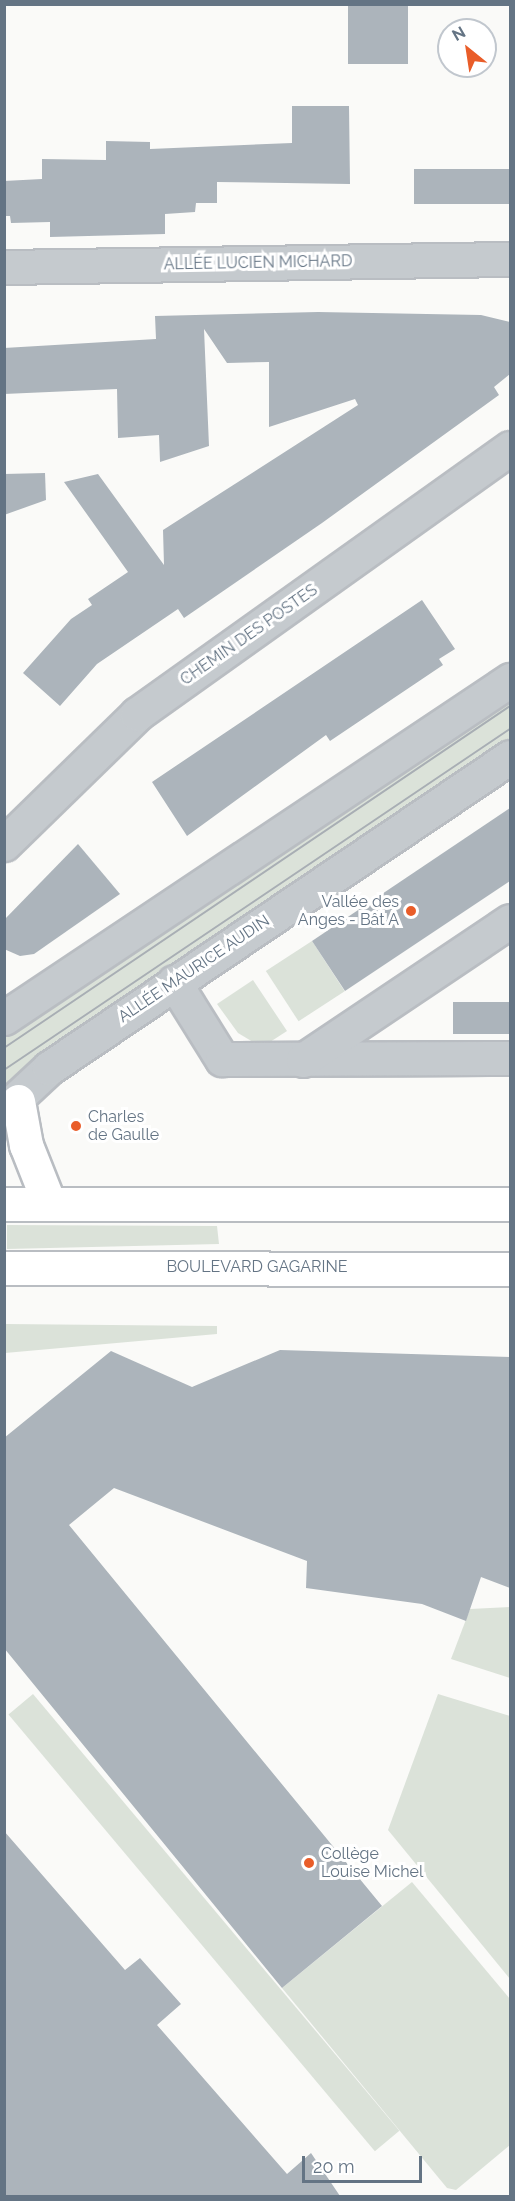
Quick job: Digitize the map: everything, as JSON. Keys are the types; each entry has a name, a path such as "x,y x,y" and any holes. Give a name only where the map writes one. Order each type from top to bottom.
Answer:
{"main road":[{"path":"11,1105 49,1203"},
{"path":"4,1204 510,1204"},
{"name":"BOULEVARD GAGARINE","path":"4,1268 510,1269"}],"street":[{"name":"ALLÉE LUCIEN MICHARD","path":"4,267 510,259"},
{"name":"CHEMIN DES POSTES","path":"4,844 137,714 510,448"},
{"path":"4,1018 510,680"},
{"name":"ALLÉE MAURICE AUDIN","path":"11,1105 49,1068 510,757"},
{"path":"303,1060 510,921"},
{"path":"174,982 222,1059 510,1058"}],"shaded area":[{"path":"510,694 510,743 5,1091 5,1034"},
{"path":"312,941 345,991 299,1021 266,971"},
{"path":"253,980 287,1031 270,1042 253,1042 238,1033 217,1004"},
{"path":"7,1225 217,1226 219,1244 7,1249"},
{"path":"5,1324 217,1326 217,1334 5,1353"},
{"path":"510,1607 510,1678 451,1659 470,1609"},
{"path":"33,1694 399,2131 375,2151 8,1715"},
{"path":"438,1694 510,1716 510,1979 388,1830"},
{"path":"412,1882 510,1999 510,2145 456,2190 447,2188 282,1988"}],"building":[{"path":"348,4 408,4 408,64 348,64"},
{"path":"292,106 349,106 350,184 217,182 217,203 196,203 195,212 165,214 165,234 50,237 50,222 11,223 10,216 4,216 4,181 42,179 42,159 106,160 106,141 150,142 150,149 292,143"},
{"path":"414,169 510,169 510,204 414,204"},
{"path":"318,312 481,315 510,322 510,374 494,387 499,395 322,523 184,618 178,609 97,664 60,706 23,673 71,619 92,605 88,599 128,572 64,482 98,474 164,565 163,530 358,405 355,399 269,427 269,362 227,363 204,329 209,446 160,462 159,435 118,438 117,389 4,394 4,348 156,339 155,316"},
{"path":"45,473 46,500 4,515 4,474"},
{"path":"422,600 455,649 439,659 443,665 330,741 326,735 187,836 152,782"},
{"name":"Vallée des Anges - Bât A","path":"510,808 510,881 345,991 312,941"},
{"path":"78,844 120,894 34,954 20,956 4,949 4,920"},
{"path":"453,1002 510,1002 510,1034 453,1034"},
{"path":"280,1350 510,1357 510,1588 481,1577 466,1621 422,1604 306,1588 307,1561 114,1488 69,1525 382,1906 282,1988 4,1648 4,1438 111,1351 192,1387"},
{"path":"4,1831 125,1970 140,1958 181,2004 157,2025 287,2174 311,2153 340,2196 4,2196"}],"tram line":[{"path":"4,1048 510,706"},
{"path":"4,1070 510,729"}],"place":[{"name":"Vallée des Anges - Bât A","path":"411,911"},
{"name":"Charles de Gaulle","path":"76,1126"},
{"name":"Collège Louise Michel","path":"309,1863"}]}
